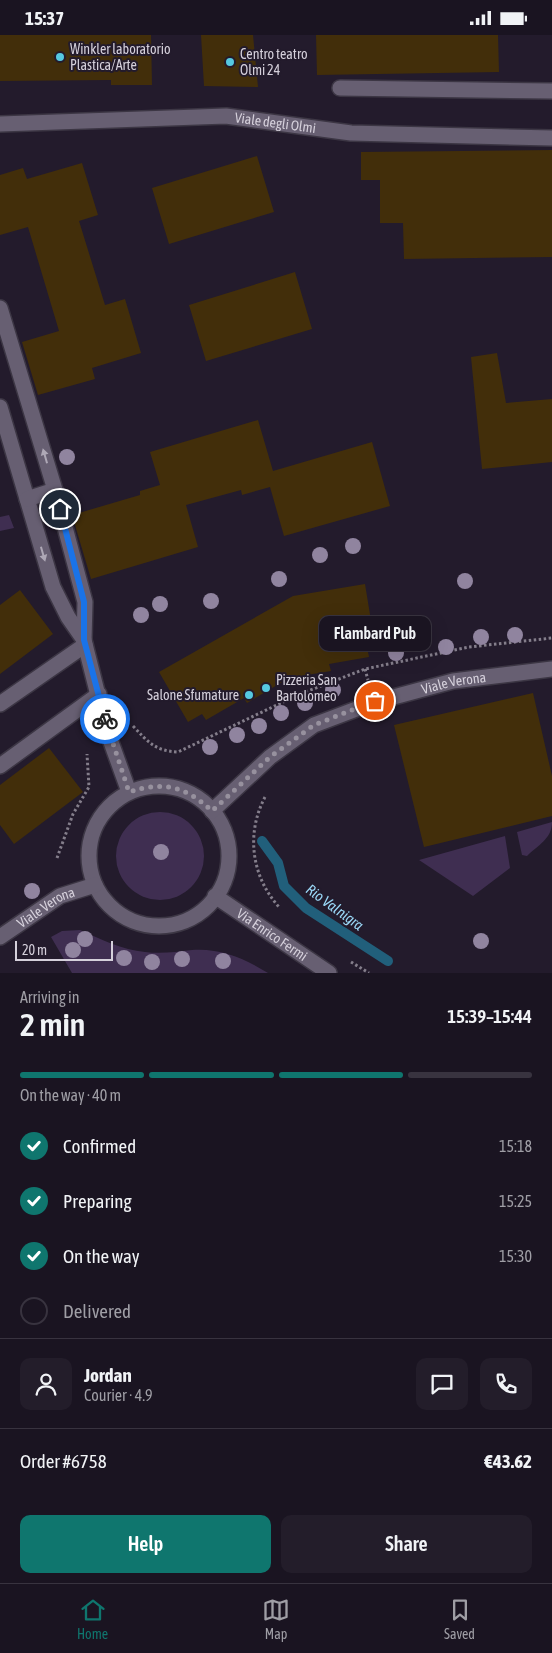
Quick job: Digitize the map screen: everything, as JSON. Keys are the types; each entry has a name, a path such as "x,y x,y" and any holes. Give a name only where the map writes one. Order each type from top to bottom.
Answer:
{"street":[{"path":"340,88 552,91"},
{"name":"Viale degli Olmi","path":"0,123 226,116 351,133 552,138"},
{"path":"0,307 55,490 84,602 85,642 107,731 129,792"},
{"path":"0,407 52,587 68,617 85,642"},
{"path":"26,499 55,490"},
{"path":"0,704 85,642"},
{"name":"Viale Verona","path":"212,811 270,757 314,725 375,701 452,681 552,669"},
{"path":"0,766 99,694"},
{"path":"147,786 165,786 183,790 199,798 212,811 222,825 229,856 227,872 216,896 195,916 177,924 157,926 138,923 120,914 105,901 95,885 89,864 90,841 98,821 111,804 129,792 147,786"},
{"name":"Viale Verona","path":"0,937 60,896 95,885"},
{"name":"Via Enrico Fermi","path":"216,896 329,973"}],"path":[{"path":"132,725 162,752 178,752 300,694 365,669 469,647 552,638"},
{"path":"57,858 73,814 89,787 86,751"},
{"path":"270,788 261,805 252,845 264,886 284,912"},
{"path":"346,958 369,973"}],"shaded area":[{"path":"9,515 14,528 0,531 0,517"},
{"path":"160,812 177,816 191,825 200,839 204,856 200,873 191,887 177,896 160,900 143,896 129,887 120,873 116,856 120,839 129,825 143,816"},
{"path":"552,822 550,833 544,841 527,856 522,855 517,832"},
{"path":"505,836 510,868 473,896 419,860"},
{"path":"80,930 112,944 136,951 151,953 192,950 222,952 250,963 268,973 72,973 51,937 62,931"}],"building":[{"name":"Winkler laboratorio Plastica/Arte","path":"0,35 151,35 152,85 111,85 111,80 0,81"},
{"path":"201,35 253,35 258,87 204,86"},
{"path":"316,35 498,35 499,72 317,75"},
{"path":"552,150 552,257 404,259 403,223 380,223 380,180 361,180 361,152"},
{"path":"257,156 274,212 169,244 152,188"},
{"path":"82,163 98,215 79,221 105,305 125,299 141,353 92,368 95,379 38,395 22,342 59,331 28,227 0,235 0,175 23,168 27,179"},
{"path":"295,272 312,329 206,361 189,305"},
{"path":"497,353 506,403 552,399 552,462 482,469 471,357"},
{"path":"258,420 273,471 372,442 390,506 284,536 270,487 242,495 241,490 186,505 198,547 91,579 72,515 140,495 140,491 160,485 150,452"},
{"path":"365,584 375,645 367,647 369,657 329,664 331,671 289,678 247,703 244,698 206,720 202,714 188,722 159,672 293,596"},
{"path":"20,590 53,634 0,674 0,605"},
{"path":"533,693 552,776 552,816 424,847 394,725"},
{"path":"49,748 83,792 14,844 0,825 0,785"}],"waterway":[{"name":"Rio Valnigra","path":"262,841 278,863 284,886 306,908 388,961"}],"way so far":[{"path":"105,719 107,731 129,792 147,786 165,786 183,790 199,798 212,811 270,757 314,725 375,701"}],"place":[{"name":"Winkler laboratorio Plastica/Arte","path":"60,57"},
{"name":"Centro teatro Olmi 24","path":"230,62"},
{"name":"Pizzeria San Bartolomeo","path":"266,688"},
{"name":"Salone Sfumature","path":"249,695"},
{"name":"Flambard Pub","path":"375,701"}],"route":[{"path":"60,509 84,602 84,640 105,719"}]}
